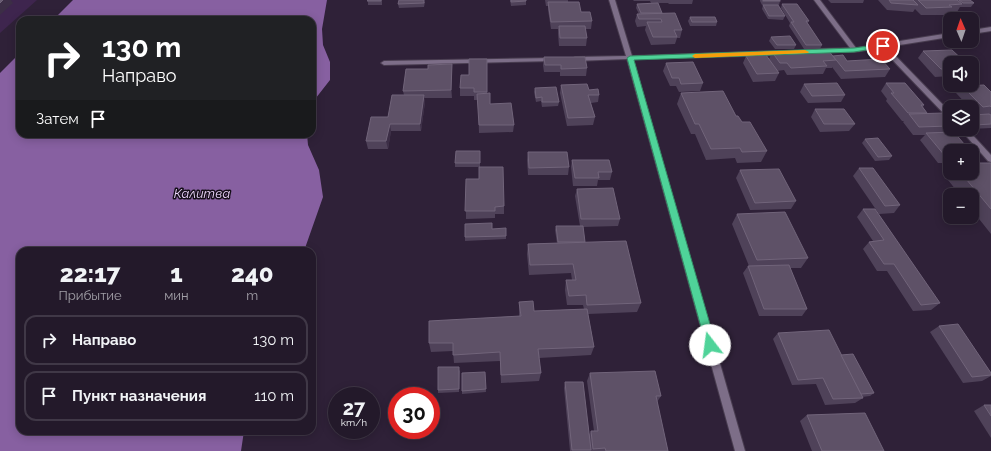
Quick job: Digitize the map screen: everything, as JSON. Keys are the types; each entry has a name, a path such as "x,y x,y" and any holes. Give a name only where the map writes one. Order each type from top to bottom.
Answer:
{"street":[{"path":"612,0 630,58 740,451"},
{"path":"817,0 854,50"},
{"path":"979,31 991,29"},
{"path":"814,52 854,50 943,36"},
{"path":"883,46 943,109"},
{"path":"567,60 790,52"},
{"path":"384,63 559,60"},
{"path":"970,136 991,159"}],"shaded area":[{"path":"0,0 37,0 19,16 16,16 16,19 0,33"}],"water":[{"path":"73,0 327,0 322,29 323,45 330,62 330,80 316,98 316,16 57,16"},
{"name":"Калитва","path":"16,57 16,138 307,138 308,145 319,170 323,197 305,247 16,247 16,435 243,435 241,451 0,451 0,73"}],"building":[{"path":"381,0 381,1 367,1"},
{"path":"399,0 424,0 424,3 398,4"},
{"path":"511,0 526,0 526,1 511,2"},
{"path":"780,0 780,1 763,1"},
{"path":"889,0 913,0 918,5 891,3"},
{"path":"918,0 957,0 962,4 949,5 952,7 926,8"},
{"path":"959,0 970,0 974,3 963,3"},
{"path":"548,2 579,2 581,12 590,12 592,21 551,22"},
{"path":"658,3 662,13 641,13 637,4"},
{"path":"782,4 797,4 809,21 806,21 822,45 806,45 791,22 794,22"},
{"path":"763,5 778,5 785,16 769,16"},
{"path":"675,13 682,30 674,30 677,37 653,37 647,22 662,22 661,19 639,19 637,14"},
{"path":"690,17 715,17 717,22 692,22"},
{"path":"559,26 585,26 587,38 560,38"},
{"path":"790,36 796,45 777,45 771,37"},
{"path":"828,50 836,60 823,61 827,66 791,68 787,63 780,63 772,52"},
{"path":"952,50 958,56 943,56 943,69 941,69 923,51"},
{"path":"766,55 779,73 757,74 746,56"},
{"path":"843,55 847,61 881,59 890,69 845,71 833,56"},
{"path":"544,57 585,57 587,68 561,69 561,65 545,65"},
{"path":"469,59 487,59 487,92 474,92 474,88 460,88 461,75 469,75"},
{"path":"693,62 703,83 681,84 679,78 672,78 666,63"},
{"path":"452,64 451,90 403,91 406,69 428,69 428,65"},
{"path":"837,83 845,95 812,96 804,84"},
{"path":"886,83 905,83 924,105 921,105 927,113 908,113 891,93 894,93"},
{"path":"587,84 589,90 598,89 599,95 588,95 595,117 568,118 561,85"},
{"path":"979,85 984,85 991,92 991,107 983,107 979,103 979,100 976,100 968,92 979,92"},
{"path":"556,87 559,102 542,102 542,97 536,98 535,88"},
{"path":"723,91 736,116 738,116 742,122 750,122 767,151 742,152 740,148 711,149 699,124 695,124 681,93"},
{"path":"490,93 490,104 511,103 514,125 479,125 477,94"},
{"path":"392,95 424,95 420,124 390,124 386,141 366,141 371,117 388,117"},
{"path":"815,109 844,109 855,124 824,124"},
{"path":"943,113 943,126 919,127 909,114"},
{"path":"979,115 991,115 991,124 979,125"},
{"path":"943,132 943,136 957,136 964,144 943,144 943,154 926,133"},
{"path":"878,138 892,156 878,157 865,139"},
{"path":"456,151 480,151 480,163 455,163"},
{"path":"528,152 567,152 569,167 529,168"},
{"path":"572,160 609,160 612,172 598,172 599,178 575,178"},
{"path":"979,163 991,163 991,209 979,195 979,188 974,188 967,180 979,180"},
{"path":"479,167 503,167 504,206 495,207 495,211 465,211 466,179 479,179"},
{"path":"859,168 873,168 900,205 885,206"},
{"path":"779,169 796,201 755,203 740,170"},
{"path":"613,188 620,219 581,219 577,189"},
{"path":"863,209 875,209 940,303 921,305 894,264 884,264 869,242 884,240"},
{"path":"785,212 808,258 757,260 737,214"},
{"path":"492,223 492,229 506,228 506,236 465,237 465,224"},
{"path":"556,226 583,226 585,242 558,242"},
{"path":"626,241 641,303 587,305 586,295 569,296 566,280 576,280 573,264 530,265 528,244"},
{"path":"789,265 807,309 764,309 748,266"},
{"path":"533,301 534,311 587,309 594,347 538,349 541,373 501,375 500,352 453,355 453,343 429,343 429,321 521,316 519,302"},
{"path":"958,324 991,375 972,377 939,326"},
{"path":"829,330 863,398 833,399 823,378 798,380 778,333"},
{"path":"853,354 874,393 861,394 841,355"},
{"path":"438,367 459,367 459,389 440,390 440,387 438,387"},
{"path":"655,371 661,396 656,396 668,451 606,451 605,448 593,449 591,431 598,431 590,373"},
{"path":"485,372 486,389 462,391 462,373"},
{"path":"565,382 583,382 591,450 572,450"},
{"path":"984,405 991,405 991,416"},
{"path":"865,413 884,451 822,451 807,415"}],"slow traffic":[{"path":"695,56 805,52"}],"route":[{"path":"710,345 630,58 854,50 883,46"}]}
